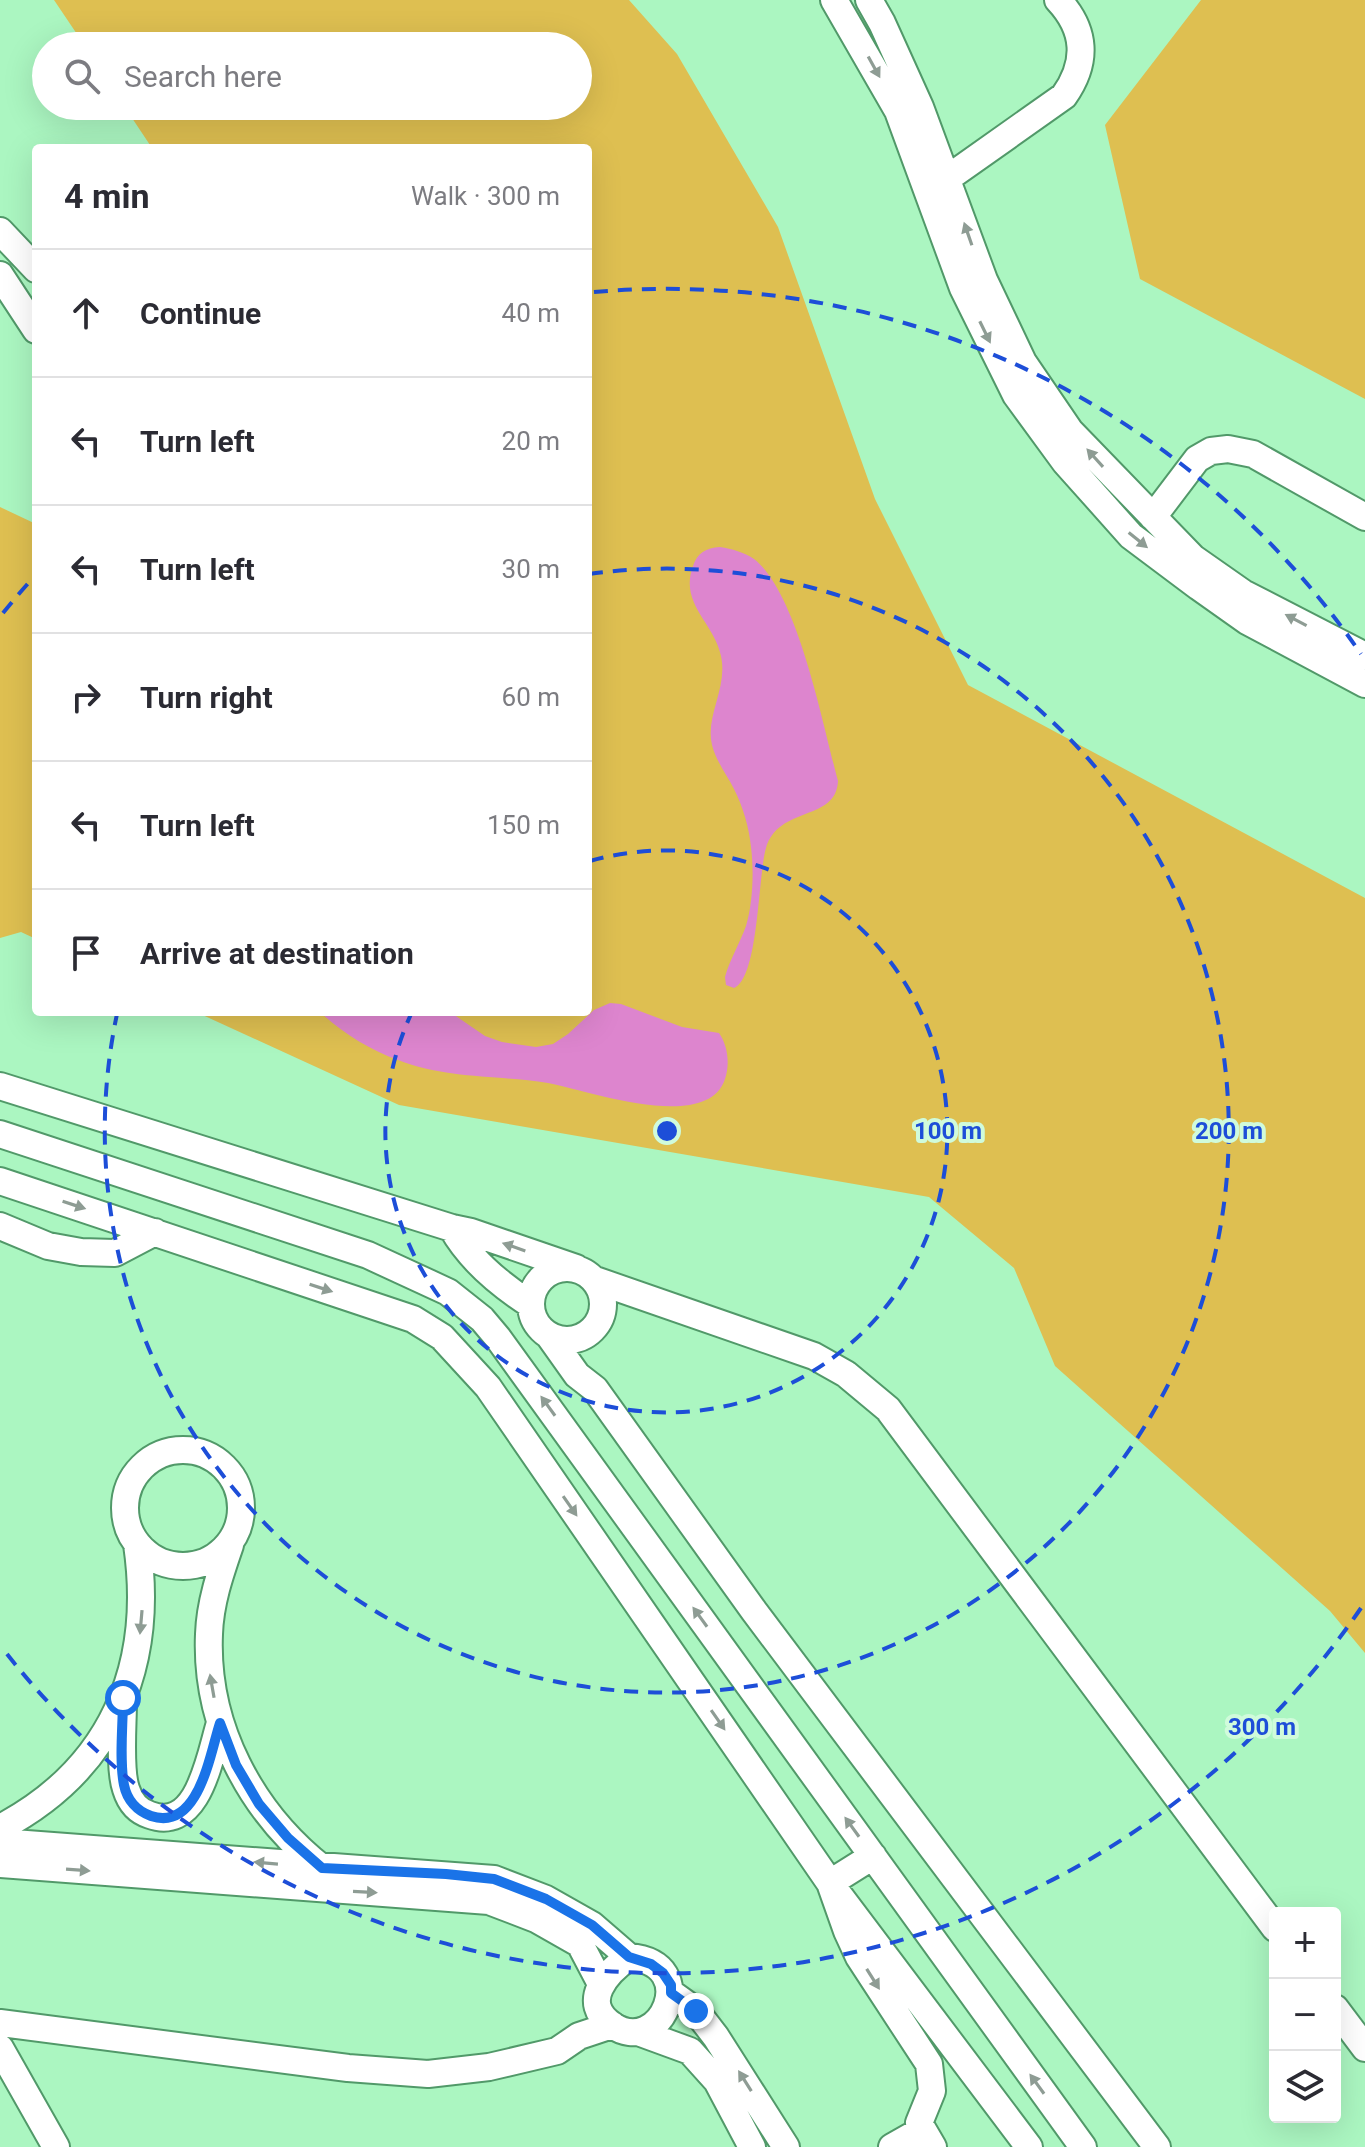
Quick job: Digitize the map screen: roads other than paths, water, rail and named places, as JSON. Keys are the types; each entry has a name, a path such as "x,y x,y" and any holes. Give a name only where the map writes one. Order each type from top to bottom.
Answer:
{"street":[{"path":"834,0 898,111 974,284 1016,395 1065,462 1131,536 1247,621 1365,684"},
{"path":"869,0 920,107 948,178 974,284 1070,431 1193,558 1243,593 1365,656"},
{"path":"948,178 1064,96 1077,78 1080,41 1073,16 1058,0"},
{"path":"0,231 32,265"},
{"path":"3,283 32,324"},
{"path":"1153,517 1197,459 1211,451 1228,449 1253,454 1365,517"},
{"path":"0,1086 471,1232 814,1356 846,1374 888,1409 1269,1920"},
{"path":"0,1134 368,1255 430,1282 463,1304 498,1338 1083,2147"},
{"path":"0,1181 413,1319 442,1337 488,1387 830,1883 1029,2147"},
{"path":"0,1226 48,1246 81,1252 115,1253 155,1232"},
{"path":"452,1228 462,1247 507,1289 530,1304"},
{"path":"550,1337 570,1341 582,1338 599,1322 604,1307 601,1290 586,1274 565,1267 545,1275 532,1292 530,1304 538,1327 550,1337 577,1375 595,1389 754,1611 1157,2147"},
{"path":"604,1307 648,1298"},
{"path":"582,1338 595,1389"},
{"path":"230,1545 200,1564 165,1564 149,1556 128,1528 125,1510 131,1483 148,1462 164,1453 183,1450 201,1453 217,1462 230,1475 239,1492 241,1510 238,1528 216,1588 209,1633 210,1678 220,1723 236,1765 259,1804 288,1838 322,1868"},
{"path":"0,1828 24,1816 83,1765 105,1733 123,1698 135,1661 142,1622 142,1583 137,1544"},
{"path":"123,1698 124,1785 130,1801 141,1812 157,1818 174,1816 188,1808 197,1794 220,1723"},
{"path":"0,1842 494,1879 546,1899 592,1925 629,1957 651,1964 663,1973 671,1985 671,1993 659,2021 638,2032"},
{"path":"830,1883 873,1856"},
{"path":"0,1864 489,1901 536,1919 580,1944 601,1984"},
{"path":"830,1883 859,1957 929,2064 932,2091 919,2120 927,2138 892,2147"},
{"path":"629,1957 606,1974 601,1984 598,1995 604,2017 624,2031 638,2032 690,2051 717,2081 752,2147"},
{"path":"671,1993 696,2011 716,2037 786,2147"},
{"path":"1341,2016 1365,2048"},
{"path":"0,2023 318,2064 428,2074 489,2067 557,2051 579,2036 612,2025"},
{"path":"0,2048 56,2147"}]}
